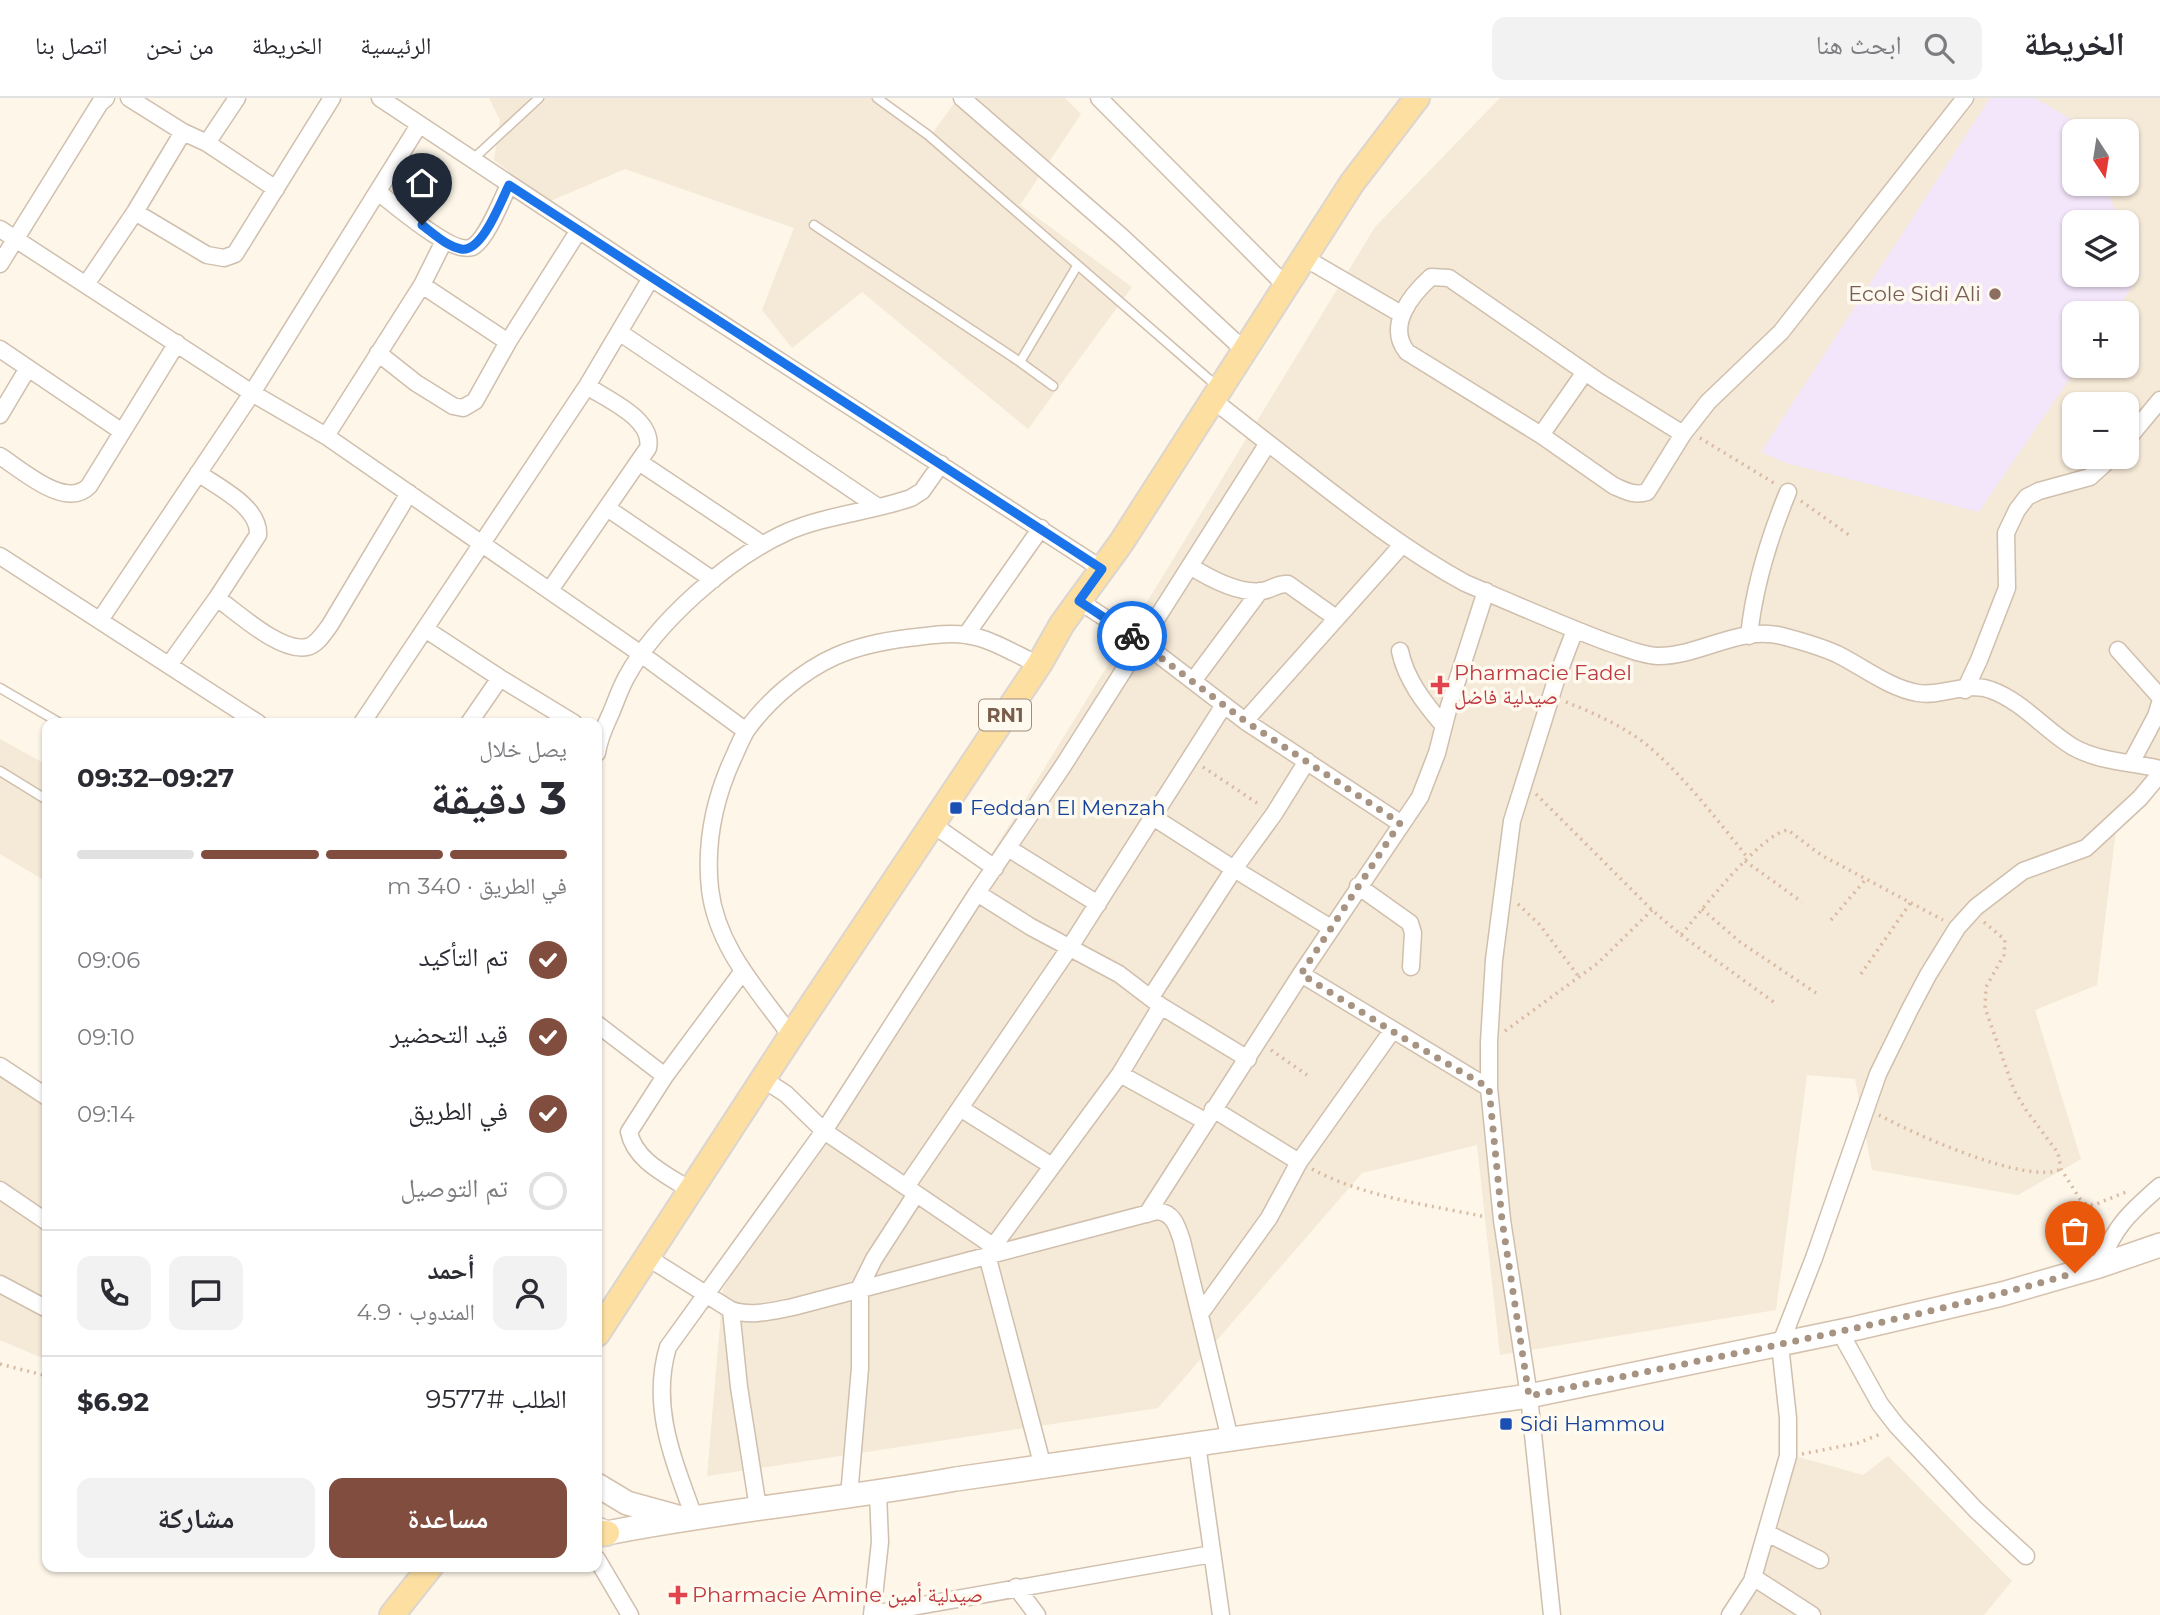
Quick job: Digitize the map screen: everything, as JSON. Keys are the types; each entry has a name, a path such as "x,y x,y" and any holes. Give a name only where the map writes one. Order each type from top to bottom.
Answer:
{"main road":[{"name":"RN1","path":"602,1326 791,1036 1040,663 1062,624 1102,569 1217,395 1352,183 1417,98"},
{"path":"602,1532 1529,1396 1780,1345 2002,1294 2160,1245"},
{"path":"602,1488 627,1503 688,1518"},
{"path":"392,1615 425,1575"}],"street":[{"path":"0,264 100,103 106,98"},
{"path":"129,98 183,132 207,143 276,189"},
{"path":"207,143 237,98"},
{"path":"135,212 207,255 224,258 235,254 332,98"},
{"path":"380,98 509,185 1102,569"},
{"path":"962,98 1122,237 1245,351"},
{"path":"1099,98 1287,287"},
{"path":"1685,432 1585,372 1449,278 1431,277 1419,288 1401,314 1399,337 1406,352 1541,435 1614,486 1638,495 1647,492 1685,432 1708,402 1781,332 1965,98"},
{"path":"100,620 252,393 419,124"},
{"path":"87,284 135,212 183,132"},
{"path":"378,192 444,241 461,249 476,245 509,185"},
{"path":"0,229 252,393 326,436 550,590 746,731"},
{"path":"377,353 453,407 463,408 475,401 508,342 579,230"},
{"path":"326,436 422,285 444,241"},
{"path":"1305,258 1401,314"},
{"path":"365,718 587,386 652,278"},
{"path":"422,285 508,342"},
{"path":"619,332 878,508"},
{"path":"0,456 52,490 77,494 82,492 89,486 177,343"},
{"path":"0,349 121,431"},
{"path":"0,415 28,368"},
{"path":"1541,435 1585,372"},
{"path":"550,590 639,462 650,441 645,427 638,420 587,386"},
{"path":"1217,395 1268,443 1402,545 1447,573 1575,630 1656,656 1748,636 1777,635 1810,643 1835,653 1891,684 1917,693 1931,694 1978,687 1995,691 2075,748 2106,760 2131,763 2160,772 2140,798 2087,848 2024,871 1971,913 1958,928 1928,975 1910,1009 1878,1074 1814,1258 1780,1345 1788,1418 1788,1456 1753,1577 1730,1615"},
{"path":"2139,425 2160,400"},
{"path":"688,1518 664,1431 661,1388 668,1347 824,1131 1268,443"},
{"path":"639,462 762,544"},
{"path":"602,733 625,679 641,654 686,603 713,580 762,544 789,531 911,498 922,491 941,464"},
{"path":"1965,690 2007,588 2006,533 2017,510 2027,497 2090,477 2099,469"},
{"path":"169,664 258,535 258,527 253,517 243,505 198,473"},
{"path":"1748,636 1756,587 1788,492"},
{"path":"217,598 275,640 290,648 308,648 321,638 330,625 409,493"},
{"path":"607,509 713,580"},
{"path":"966,635 1041,527"},
{"path":"1245,721 1402,545"},
{"path":"0,556 250,718"},
{"path":"1190,566 1226,584 1261,591"},
{"path":"1193,681 1261,591 1278,583 1288,584 1336,618"},
{"path":"1147,1214 1358,886 1420,797 1437,753 1486,592"},
{"path":"1079,601 1142,642 1245,721 1400,823"},
{"path":"425,629 566,718"},
{"path":"1552,1615 1529,1396 1502,1220 1489,1088 1489,1042 1494,960 1513,821 1523,780 1575,630"},
{"path":"791,1036 761,998 721,933 710,890 709,844 715,808 725,774 746,731 775,699 799,678 835,656 880,642 923,636 966,635 1040,663"},
{"path":"1400,650 1409,677 1429,709 1444,726"},
{"path":"2118,650 2160,697"},
{"path":"472,718 500,678"},
{"path":"2131,763 2160,703"},
{"path":"849,1496 860,1368 860,1287 911,1191 960,1108 1070,947 1224,705"},
{"path":"990,1251 1120,1074 1156,1002 1234,869 1274,814 1307,761"},
{"path":"1153,817 1331,928"},
{"path":"932,824 995,868"},
{"path":"1008,848 1098,904"},
{"path":"1358,886 1410,923 1413,933 1411,967"},
{"path":"977,893 1119,974 1156,1002 1248,1059"},
{"path":"691,1190 646,1161 631,1144 629,1132 665,1076 743,971"},
{"path":"1301,974 1489,1088"},
{"path":"602,1028 665,1076"},
{"path":"1200,1314 1269,1218 1298,1163 1392,1031"},
{"path":"0,1066 42,1094"},
{"path":"1120,1074 1209,1115 1298,1163"},
{"path":"763,1079 786,1094 824,1131 911,1191 990,1251 1043,1466"},
{"path":"960,1108 1052,1166"},
{"path":"2099,1266 2109,1240 2126,1216 2160,1186"},
{"path":"0,1190 42,1219"},
{"path":"647,1257 731,1310 747,1314 768,1311 990,1251 1163,1211 1174,1220 1230,1439"},
{"path":"0,1284 42,1306"},
{"path":"731,1310 739,1387 758,1508"},
{"path":"1840,1332 1880,1404 1897,1426 1976,1510 2026,1556"},
{"path":"1197,1444 1221,1615"},
{"path":"878,1493 880,1552 872,1614 928,1609 1016,1587 1212,1554"},
{"path":"1767,1534 1820,1560"},
{"path":"602,1567 630,1615"},
{"path":"1753,1577 1812,1615"},
{"path":"1016,1587 1037,1615"}],"lane":[{"path":"472,160 538,98"},
{"path":"877,98 928,135 1077,266 1217,395"},
{"path":"814,225 1053,386"},
{"path":"1020,362 1077,266"},
{"path":"0,688 51,718"},
{"path":"0,771 42,797"}],"path":[{"path":"1685,432 1788,492 1849,535"},
{"path":"1550,698 1562,700 1600,717 1646,745 1679,777 1747,859 1802,902"},
{"path":"1190,759 1274,814"},
{"path":"1523,780 1652,911 1775,1003"},
{"path":"1681,935 1747,859 1778,833 1788,830 1821,855 1958,928"},
{"path":"1831,920 1866,878"},
{"path":"1503,889 1539,925 1579,977"},
{"path":"1861,974 1911,902"},
{"path":"1702,909 1740,942 1816,993"},
{"path":"1489,1042 1598,962 1652,911"},
{"path":"1971,913 2005,940 2004,955 1986,987 1985,1008 2014,1090 2058,1153 2061,1169 2080,1199 2087,1205 2102,1203 2133,1189"},
{"path":"1259,1042 1307,1075"},
{"path":"1866,1108 1987,1162 2042,1172 2054,1173 2061,1169"},
{"path":"1298,1163 1354,1187 1406,1201 1502,1220"},
{"path":"0,1364 42,1375"},
{"path":"1788,1456 1857,1443 1897,1426"}],"shaded area":[{"path":"489,98 874,98 929,138 958,98 1065,98 1081,114 1020,205 1132,287 1028,429 862,292 792,348 762,310 794,228 625,169 548,202 494,160 500,120"},
{"path":"1500,98 2160,98 2160,774 2117,822 2097,985 2035,1010 2081,1159 2018,1195 1872,1170 1855,1079 1807,1075 1776,1310 1500,1355 1477,1145 1362,1173 1158,1408 707,1476 723,1289 1375,227"},
{"name":"Ecole Sidi Ali","path":"1990,98 2035,98 2071,119 2062,119 2062,196 2109,196 2115,210 2062,210 2062,287 2132,287 2122,301 2062,301 2062,378 2070,378 1979,512 1786,463 1761,452"},
{"path":"0,739 42,762 42,879 0,854"},
{"path":"0,1067 42,1096 42,1358 0,1340"},
{"path":"1795,1456 1863,1475 1888,1456 2012,1581 1984,1615 1737,1615 1756,1589"}],"way so far":[{"path":"1132,636 1245,721 1400,823 1301,974 1489,1088 1502,1220 1529,1396 1857,1328 2002,1294 2075,1273"}],"place":[{"name":"Ecole Sidi Ali","path":"1995,294"},
{"name":"Pharmacie Fadel صيدلية فاضل","path":"1440,685"},
{"name":"Feddan El Menzah","path":"956,808"},
{"name":"Sidi Hammou","path":"1506,1424"},
{"name":"Pharmacie Amine صيدلية أمين","path":"678,1595"}],"route":[{"path":"422,225 461,249 476,245 509,185 1102,569 1079,601 1132,636"}]}
